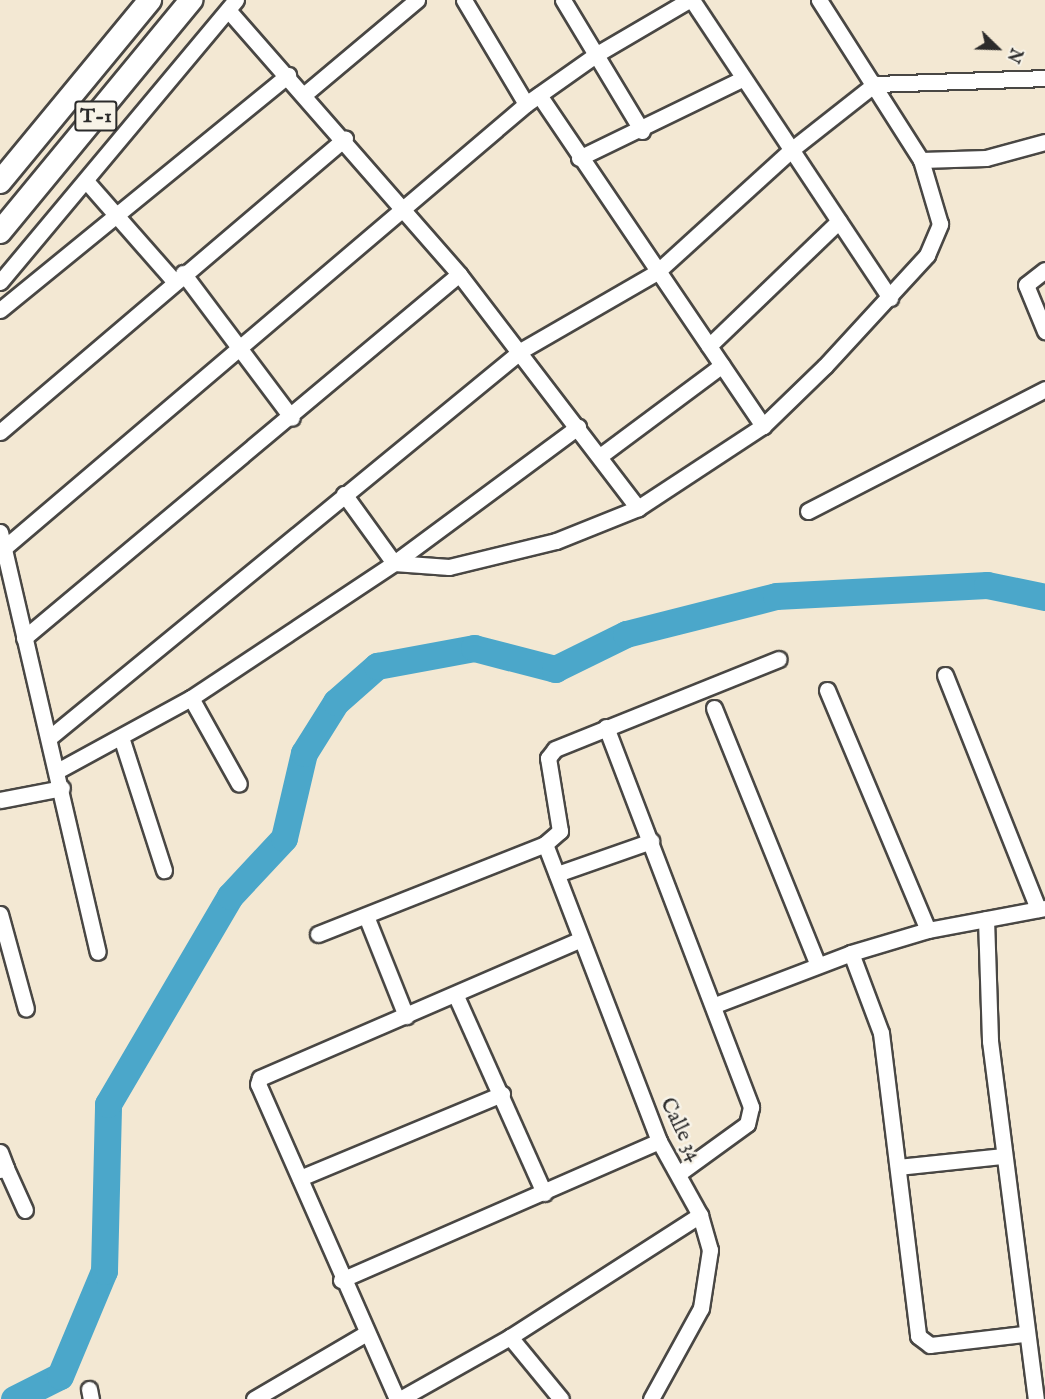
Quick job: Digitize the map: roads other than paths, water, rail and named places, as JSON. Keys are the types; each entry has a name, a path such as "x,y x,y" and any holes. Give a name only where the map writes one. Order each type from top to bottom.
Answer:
{"main road":[{"name":"T-1","path":"0,182 150,0"},
{"name":"T-1","path":"0,232 192,0"}],"street":[{"path":"112,44 135,0"},
{"path":"306,93 417,0"},
{"path":"464,0 526,104"},
{"path":"563,0 642,131"},
{"path":"4,548 526,104 597,54 691,0 890,298"},
{"path":"394,564 449,567 556,541 638,508 763,426 890,298 927,255 940,224 921,160 875,84 819,0"},
{"path":"0,282 87,182 232,5 288,75 345,138 522,350 638,508"},
{"path":"0,310 288,75"},
{"path":"49,738 522,350 657,272 791,150 875,84 1045,78"},
{"path":"579,158 642,131 742,79"},
{"path":"539,95 579,158 763,426"},
{"path":"0,432 179,277 345,138"},
{"path":"921,160 986,158 1028,151 1045,142"},
{"path":"87,182 179,277 240,345 292,418"},
{"path":"709,346 838,221"},
{"path":"1045,270 1026,285 1045,331"},
{"path":"24,638 292,418 459,274"},
{"path":"600,456 722,365"},
{"path":"808,511 1045,389"},
{"path":"59,770 191,698 394,564 578,427"},
{"path":"344,494 394,564"},
{"path":"0,532 24,638 59,770 98,952"},
{"path":"318,934 545,844 560,831 550,752 606,727 779,659"},
{"path":"715,1005 817,963 928,930 1042,909 945,675"},
{"path":"827,690 928,930"},
{"path":"191,698 239,784"},
{"path":"714,708 817,963"},
{"path":"606,727 715,1005 751,1115 747,1124 678,1174"},
{"path":"121,737 164,870"},
{"path":"0,800 62,788"},
{"path":"557,874 651,841"},
{"name":"Calle 34","path":"545,844 579,940 658,1141 700,1215 710,1250 710,1279 686,1339 651,1399"},
{"path":"0,914 26,1009"},
{"path":"366,916 406,1017"},
{"path":"986,920 990,1041 1024,1334 1036,1399"},
{"path":"579,940 456,996 260,1078 258,1084 300,1178 341,1280 398,1399 510,1337 700,1215"},
{"path":"851,953 877,1014 918,1336 930,1345 1024,1334"},
{"path":"456,996 502,1094 544,1193"},
{"path":"300,1178 502,1094"},
{"path":"341,1280 544,1193 658,1141"},
{"path":"0,1152 3,1169 25,1210"},
{"path":"898,1167 1003,1156"},
{"path":"254,1399 365,1334"},
{"path":"510,1337 561,1399"}],"waterway":[{"path":"14,1399 60,1376 104,1271 108,1104 230,896 284,838 304,753 336,702 377,666 474,648 555,669 626,634 776,596 987,585 1045,597"}]}
